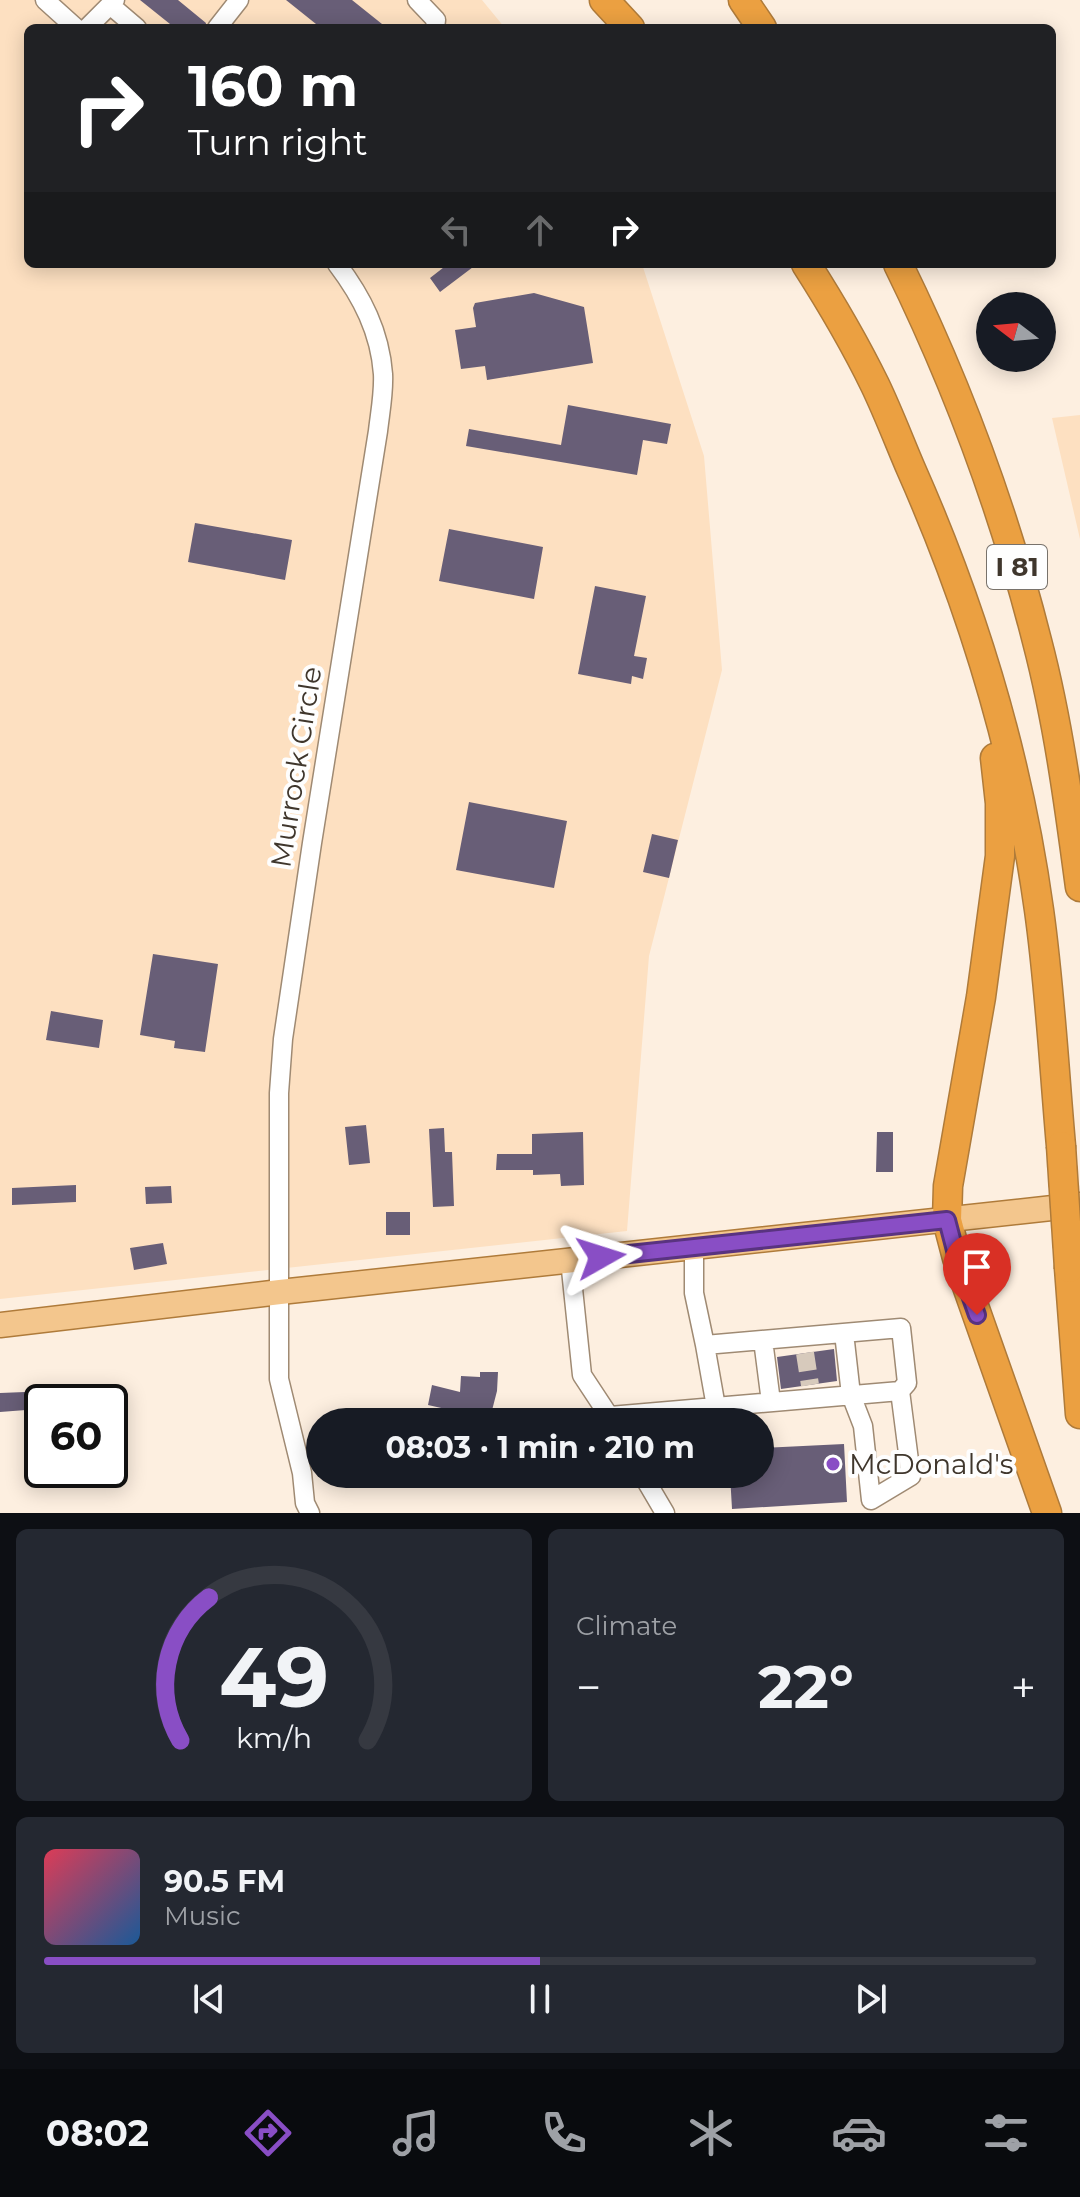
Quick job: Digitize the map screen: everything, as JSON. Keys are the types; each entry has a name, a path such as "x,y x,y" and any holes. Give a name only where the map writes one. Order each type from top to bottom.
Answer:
{"highway":[{"path":"604,0 626,24"},
{"path":"743,0 759,24"},
{"name":"I 81","path":"809,268 875,385 942,539 973,627 1019,793 1039,910 1061,1146 1080,1414"},
{"name":"I 81","path":"900,268 943,361 973,436 1017,567 1038,643 1066,787 1080,887"},
{"path":"973,627 994,749 1000,803 1000,856 981,997 948,1186 947,1220 957,1258 1047,1513"},
{"path":"1038,643 1060,691 1080,772"}],"main road":[{"path":"0,1325 1080,1205"}],"street":[{"path":"45,0 72,24"},
{"path":"220,24 239,0"},
{"path":"417,0 436,20 436,24"},
{"path":"91,24 113,2 133,24"},
{"name":"Murrock Circle","path":"310,1513 305,1503 302,1473 279,1379 279,1093 283,1039 378,431 383,377 369,316 340,268"},
{"path":"694,1247 694,1293 716,1407"},
{"path":"570,1260 582,1375 604,1408"},
{"path":"705,1345 763,1340 804,1345 844,1333 901,1328 907,1383 900,1391 851,1395 812,1392 771,1402 707,1408"},
{"path":"844,1333 851,1395 863,1426 871,1500 911,1476 900,1391"},
{"path":"763,1340 771,1402"},
{"path":"650,1488 665,1513"}],"shaded area":[{"path":"0,0 482,0 502,24 24,24 24,268 643,268 704,456 722,670 649,956 627,1231 0,1299"},
{"path":"1080,415 1080,539 1052,418"}],"building":[{"path":"140,0 178,0 206,23 170,24"},
{"path":"286,0 352,0 382,24 316,24"},
{"path":"443,268 472,268 440,292 430,278"},
{"path":"534,293 584,307 593,363 487,380 485,366 461,369 455,330 476,327 475,303"},
{"path":"568,405 671,424 667,444 643,440 637,475 466,446 469,429 561,445"},
{"path":"195,523 292,540 285,580 188,562"},
{"path":"449,529 543,547 534,599 439,581"},
{"path":"595,586 646,596 634,656 647,658 643,679 632,676 631,684 578,674"},
{"path":"469,802 567,821 554,888 456,870"},
{"path":"652,834 678,840 669,878 643,872"},
{"path":"153,954 218,964 205,1052 174,1048 175,1041 140,1035"},
{"path":"51,1011 103,1020 99,1048 46,1040"},
{"path":"366,1125 370,1163 349,1165 345,1127"},
{"path":"444,1128 445,1152 452,1152 454,1206 433,1207 429,1129"},
{"path":"583,1132 584,1185 561,1186 560,1174 533,1175 533,1170 496,1170 497,1154 532,1154 532,1134"},
{"path":"877,1132 893,1132 893,1172 876,1172"},
{"path":"76,1185 76,1202 12,1205 12,1188"},
{"path":"171,1186 172,1203 146,1204 145,1187"},
{"path":"386,1212 410,1212 410,1235 386,1235"},
{"path":"163,1243 167,1264 134,1270 130,1248"},
{"path":"834,1349 837,1381 781,1389 777,1357"},
{"path":"480,1372 498,1372 493,1408 428,1405 432,1385 460,1392 461,1376 480,1377"},
{"path":"24,1392 24,1410 0,1412 0,1393"},
{"path":"844,1444 847,1502 732,1509 731,1488 774,1488 774,1447"}],"tunnel":[{"path":"805,1353 810,1385"}],"place":[{"name":"McDonald's","path":"833,1464"}],"route":[{"path":"601,1257 947,1220 977,1315"}]}
